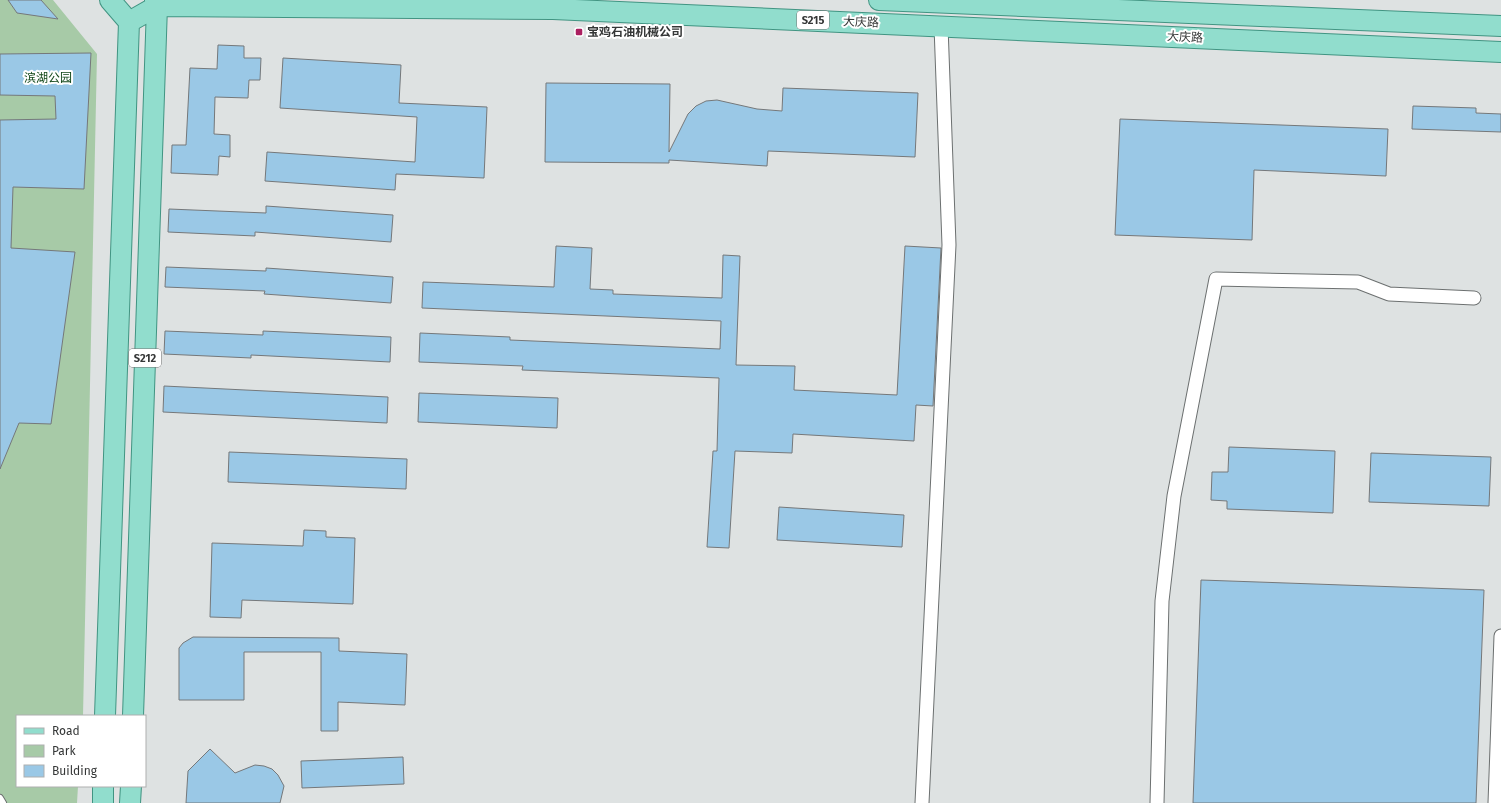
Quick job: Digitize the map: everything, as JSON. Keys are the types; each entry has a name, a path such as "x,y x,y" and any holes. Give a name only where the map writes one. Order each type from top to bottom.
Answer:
{"main road":[{"path":"110,0 129,22 156,3"},
{"name":"大庆路","path":"879,0 1501,26"},
{"name":"S212","path":"133,715 156,3"},
{"name":"大庆路","path":"156,3 553,10 1501,52"},
{"name":"S212","path":"106,715 129,22"},
{"path":"102,803 103,787"},
{"path":"130,803 131,787"}],"street":[{"path":"922,803 949,245 941,26"},
{"path":"1157,803 1162,601 1174,496 1216,279 1358,282 1389,294 1474,298"},
{"path":"1495,803 1501,636"}],"lane":[{"path":"0,798 3,803"}],"green space":[{"name":"滨湖公园","path":"0,0 53,0 97,54 83,715 16,715 16,787 78,787 77,803 0,803"}],"building":[{"path":"8,0 41,0 58,19 17,13"},
{"path":"218,45 244,46 244,58 261,58 260,80 249,80 248,98 215,97 214,134 230,135 230,157 219,156 218,175 171,173 172,145 186,145 190,68 217,69"},
{"path":"91,53 84,189 13,187 11,248 75,252 51,424 19,423 0,469 0,120 56,119 55,96 0,95 0,54"},
{"path":"283,58 401,65 399,103 487,107 484,178 396,174 395,190 265,181 267,152 415,162 417,117 280,108"},
{"path":"546,83 670,84 669,152 688,114 696,106 706,101 717,100 757,109 782,111 783,88 918,93 915,157 768,151 767,166 669,160 669,163 545,162"},
{"path":"1413,106 1476,108 1476,113 1501,114 1501,132 1412,129"},
{"path":"1120,119 1388,129 1386,176 1254,170 1252,240 1115,235"},
{"path":"266,206 393,215 391,242 255,232 255,236 168,232 169,209 266,213"},
{"path":"556,246 592,248 590,289 613,290 613,294 722,298 723,255 740,256 736,365 795,366 794,390 897,395 905,246 941,248 933,406 916,405 914,441 793,434 792,453 735,451 729,548 707,547 713,451 717,451 719,378 522,370 523,366 419,362 420,333 510,337 510,340 720,349 721,321 422,308 423,282 554,287"},
{"path":"166,267 266,271 266,268 393,277 391,303 264,294 265,291 165,287"},
{"path":"165,331 263,335 263,331 391,337 390,362 251,355 251,358 164,354"},
{"path":"164,386 388,397 387,423 163,412"},
{"path":"419,393 558,398 557,428 418,422"},
{"path":"1229,447 1335,451 1333,513 1227,509 1227,501 1211,500 1212,472 1228,472"},
{"path":"229,452 407,459 406,489 228,482"},
{"path":"1371,453 1491,457 1489,506 1369,502"},
{"path":"779,507 904,515 902,547 777,540"},
{"path":"304,530 326,531 326,537 355,538 353,604 242,600 241,618 210,617 212,543 303,546"},
{"path":"1201,580 1484,590 1476,803 1193,803"},
{"path":"193,637 339,638 339,651 407,654 405,705 338,702 338,731 321,731 321,652 244,652 244,700 179,700 179,648 183,643"},
{"path":"210,749 235,773 255,765 272,769 278,775 284,786 280,803 186,803 188,771"},
{"path":"403,757 404,784 302,788 301,761"}],"place":[{"name":"宝鸡石油机械公司","path":"579,32"}]}
